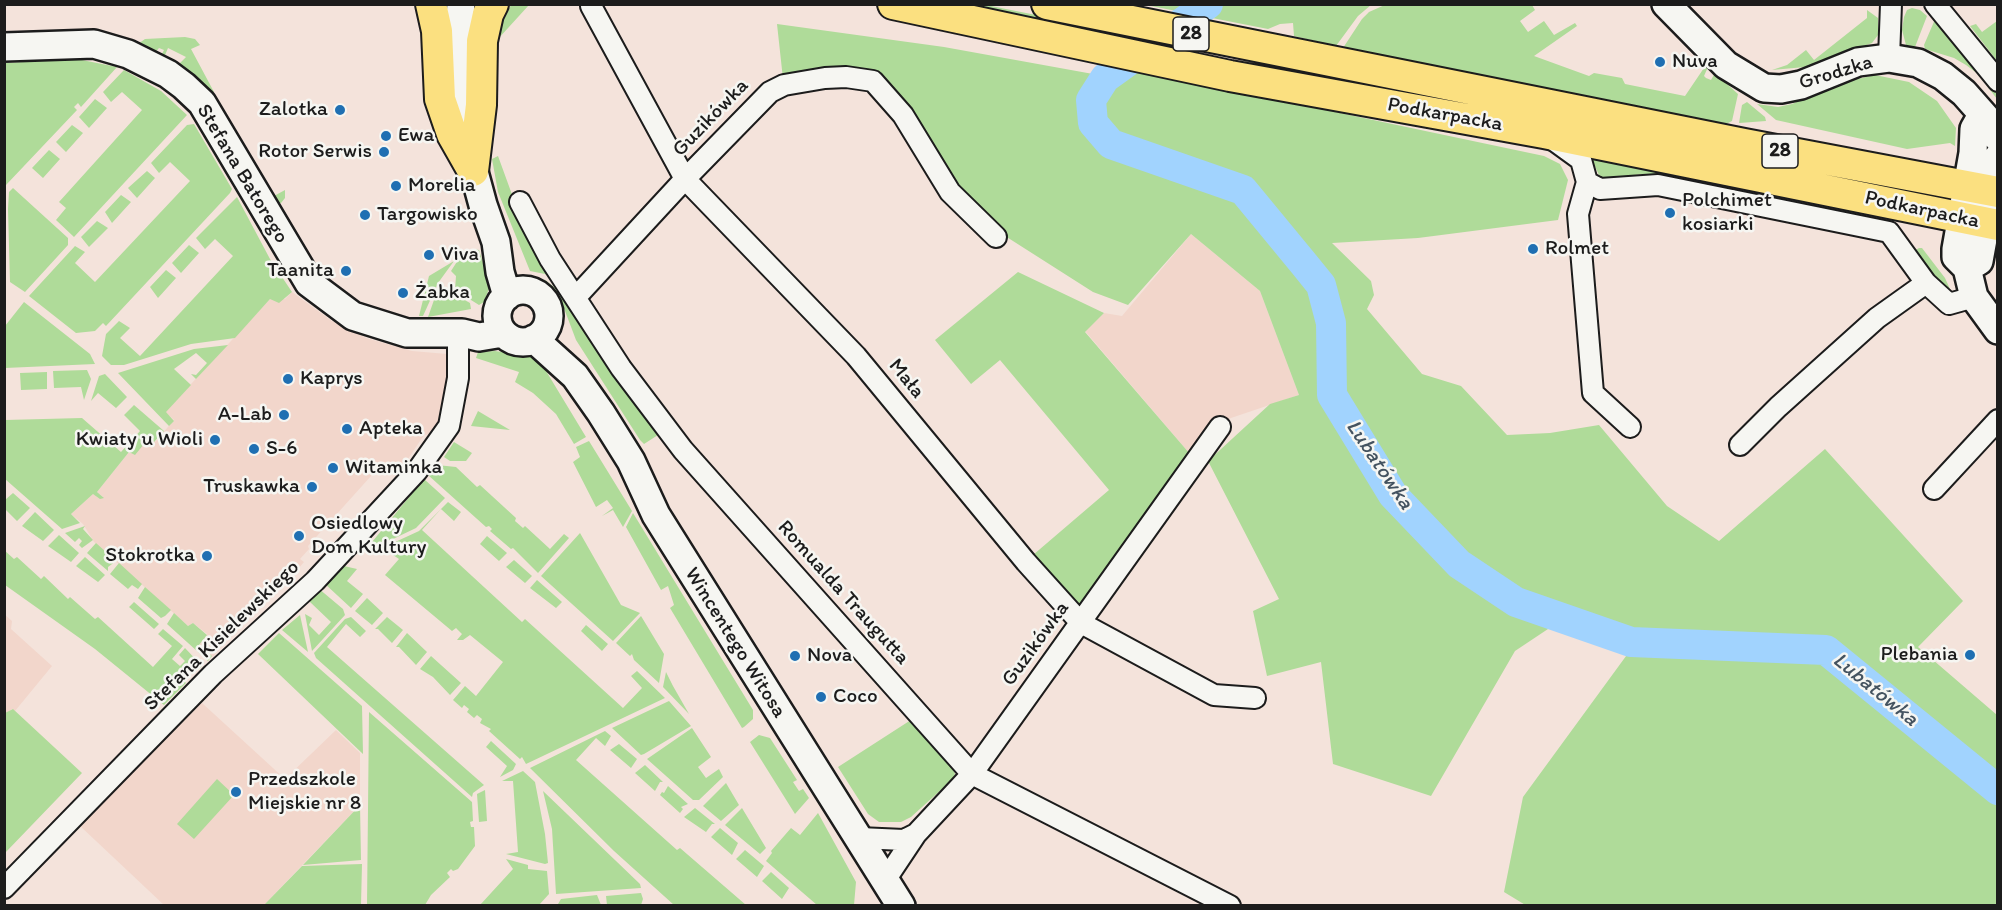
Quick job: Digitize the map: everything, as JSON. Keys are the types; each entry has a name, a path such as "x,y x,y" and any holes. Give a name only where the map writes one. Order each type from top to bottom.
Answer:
{"main road":[{"path":"431,4 437,31 440,99 452,134 473,171"},
{"path":"473,171 481,105 482,41 488,14 494,4"},
{"name":"Podkarpacka","path":"892,4 1230,76 1544,133 1981,222"},
{"name":"Podkarpacka","path":"1047,4 1263,49 1986,189"}],"street":[{"path":"461,4 458,40 460,106 473,171 496,242 515,266 508,308 515,340 541,332 550,317 545,301 532,291 508,308"},
{"name":"Grodzka","path":"1666,4 1726,64 1764,88 1781,89 1801,85 1858,62 1889,58 1918,63 1943,76 1964,93 1995,129 1998,138"},
{"path":"1889,58 1891,4"},
{"path":"1935,4 1998,81"},
{"name":"Mała","path":"591,6 685,179 856,356 1026,562 1081,622 1214,695 1255,698"},
{"name":"Stefana Batorego","path":"4,47 93,44 128,54 168,74 202,103 309,283 353,316 407,333 460,333 479,337 508,308"},
{"name":"Guzikówka","path":"576,297 685,179 770,92 784,85 846,77 873,81 903,115 950,192 996,237"},
{"path":"1982,115 1974,129 1986,189"},
{"path":"1544,133 1581,160 1587,182 1578,214 1593,393 1630,427"},
{"path":"1998,157 1986,189 1981,222 1956,257 1967,268 1974,297 1998,330"},
{"name":"Podkarpacka","path":"1587,182 1600,189 1658,185 1889,232 1926,283 1949,304 1974,297"},
{"name":"Romualda Traugutta","path":"520,202 550,259 621,368 684,450 972,774 1208,901 1230,906"},
{"path":"1740,446 1778,406 1877,318 1926,283"},
{"name":"Wincentego Witosa","path":"541,332 575,376 631,461 656,515 680,555 860,838 878,894 901,906"},
{"name":"Stefana Kisielewskiego","path":"4,888 213,674 315,581 417,471 449,426 458,378 460,333"},
{"path":"1934,489 1998,420"},
{"name":"Guzikówka","path":"878,894 916,834 972,774 1220,428"},
{"path":"860,838 897,840 916,834"}],"shaded area":[{"path":"1191,234 1260,291 1299,395 1231,418 1210,429 1190,454 1085,331 1104,313 1122,316"},
{"path":"292,292 332,321 366,338 412,351 447,354 444,417 431,434 424,435 396,477 380,466 308,546 309,549 300,559 304,562 293,575 227,640 213,657 199,645 207,634 193,623 188,626 94,542 83,524 71,514 93,494 103,497 97,492 129,452 149,437 155,442 174,420 165,412 270,299 285,299"},
{"path":"4,614 12,621 11,629 52,666 15,711 12,709 6,714"},
{"name":"Przedszkole Miejskie nr 8","path":"202,703 285,779 336,730 360,753 360,805 264,905 164,905 79,825"}],"green space":[{"path":"1371,4 1358,16 1336,46 1294,36 1293,23 1280,24 1268,29 1146,5"},
{"path":"1387,4 1532,5 1535,10 1520,21 1528,32 1544,21 1554,35 1575,23 1577,26 1534,56 1589,76 1594,73 1622,78 1625,84 1685,96 1706,65 1708,67 1704,76 1706,78 1711,80 1715,73 1738,94 1732,121 1726,124 1343,48 1369,12"},
{"path":"511,5 529,5 498,39 499,28"},
{"path":"942,5 986,5 1096,27 1093,34"},
{"path":"1912,8 1920,10 1927,16 1915,47 1906,45 1902,30 1907,10"},
{"path":"1867,10 1878,18 1878,35 1872,43 1805,67 1772,70 1787,65 1806,50 1814,60 1867,18"},
{"path":"1936,17 1997,94 1997,99 1978,74 1966,65 1954,58 1925,49 1924,45"},
{"path":"1997,21 1997,61 1970,26 1976,24 1982,32"},
{"path":"777,24 944,47 1093,74 1136,70 1544,156 1560,164 1568,180 1558,220 1418,238 1332,243 1371,281 1374,295 1367,309 1422,374 1461,386 1507,435 1550,433 1599,425 1667,506 1719,541 1825,449 1963,601 1918,647 1997,715 1997,905 1527,906 1504,892 1523,797 1629,652 1554,625 1515,651 1431,796 1333,764 1321,662 1267,676 1253,611 1279,599 1208,461 1270,404 1299,395 1260,291 1191,234 1128,305 1093,292 991,227 955,191 872,73 783,79"},
{"path":"185,37 195,39 200,45 191,49 214,92 211,95 175,68 186,57 168,48 163,60 160,58 164,50 159,48 154,54 138,44 145,39"},
{"path":"77,59 117,67 81,107 78,103 74,107 77,110 6,185 5,63"},
{"path":"124,70 161,91 187,115 74,237 56,220 66,208 59,202 142,110 122,92 111,102 103,92"},
{"path":"1875,75 1909,82 1937,101 1956,128 1955,146 1950,143 1907,149 1776,120 1757,104 1778,107 1792,104 1840,83"},
{"path":"215,95 274,196 285,190 285,198 281,203 274,204 211,100"},
{"path":"95,99 107,108 89,128 79,117"},
{"path":"1747,102 1765,117 1766,121 1739,123 1742,105"},
{"path":"194,124 232,189 230,193 106,326 103,323 95,331 76,333 29,296 75,246 85,252 75,263 95,282 190,181 170,162 159,173 151,163 187,125"},
{"path":"72,125 83,133 66,152 56,142"},
{"path":"49,150 60,159 43,178 32,168"},
{"path":"498,156 514,200 563,287 545,274 530,271 498,192 492,159"},
{"path":"1590,156 1702,180 1721,187 1642,174 1605,179 1599,175"},
{"path":"147,171 155,178 137,198 128,188"},
{"path":"13,188 68,238 68,245 25,292 10,282 8,209 9,192"},
{"path":"121,195 131,202 112,223 105,212"},
{"path":"237,197 270,259 292,292 279,303 270,299 235,338 191,344 124,365 111,365 102,356 106,334 119,321 130,328 120,338 140,356 233,256 215,239 205,249 196,238"},
{"path":"97,221 108,228 89,247 81,237"},
{"path":"189,245 199,253 181,273 172,263"},
{"path":"1922,248 1945,278 1950,289 1941,286 1914,251"},
{"path":"474,249 479,250 490,286 484,302 479,305 455,290 456,276 451,271 460,257"},
{"path":"454,261 438,283 423,316 419,316 429,276"},
{"path":"166,270 176,278 158,298 150,287"},
{"path":"1018,272 1104,313 1085,332 1190,454 1079,606 1033,555 1109,490 1000,360 971,384 935,340"},
{"path":"544,279 563,294 660,428 658,435 644,444 640,440 576,340 562,303"},
{"path":"453,293 459,300 461,298 470,303 471,309 428,317 434,300 443,299"},
{"path":"24,302 90,354 95,364 5,368 5,326"},
{"path":"228,345 196,379 191,374 196,375 207,363 196,353 174,369 191,385 166,412 174,421 169,426 118,373 194,349"},
{"path":"495,351 529,356 540,361 586,437 574,444 556,414 533,393 515,382 519,372 476,358 478,352"},
{"path":"87,370 91,379 84,400 81,387 54,388 53,371"},
{"path":"47,372 47,389 21,390 20,373"},
{"path":"105,374 127,397 116,408 98,393 91,401 99,376"},
{"path":"134,405 164,431 154,442 149,438 135,455 129,452 97,492 104,498 100,499 93,494 71,514 80,523 62,529 5,479 5,420 82,418 121,452 140,431 124,415"},
{"path":"478,411 510,430 471,426"},
{"path":"589,441 632,511 623,527 613,510 602,516 613,508 607,500 596,507 573,462 580,457 576,447"},
{"path":"454,442 472,453 466,461 450,461 444,457"},
{"path":"437,465 456,467 477,487 480,485 516,518 515,521 523,528 525,526 550,549 564,534 569,538 538,573 513,548 511,549 490,531 492,529 489,526 486,527 428,475"},
{"path":"424,479 445,498 416,528 370,550 372,542"},
{"path":"13,493 30,508 17,521 5,509 5,500"},
{"path":"448,502 461,512 454,521 441,509"},
{"path":"441,509 422,530 522,622 525,619 623,708 642,688 631,676 637,671 665,698 526,764 522,757 520,759 489,731 491,729 480,723 482,719 477,715 474,718 467,712 469,709 464,705 462,708 453,700 465,686 476,696 503,662 470,635 463,640 457,640 462,634 456,628 452,631 385,575 399,559 390,553 393,543 419,531"},
{"path":"35,512 54,530 43,541 22,526"},
{"path":"633,513 753,710 753,719 744,727 742,728 670,608 674,605 668,586 661,590 626,527"},
{"path":"85,526 83,529 93,540 82,548 79,545 82,541 79,538 75,542 65,533"},
{"path":"580,533 621,605 640,613 613,641 541,576"},
{"path":"59,535 79,553 71,562 48,546"},
{"path":"487,536 507,553 499,561 480,544"},
{"path":"96,543 116,561 108,567 108,571 87,553"},
{"path":"4,550 14,559 17,557 41,579 44,576 68,599 70,597 95,619 98,617 153,667 172,646 158,634 163,629 183,646 172,659 180,666 185,661 179,655 185,648 202,666 198,670 192,665 180,677 186,683 164,705 95,649 5,585"},
{"path":"85,557 105,575 98,582 76,566"},
{"path":"514,560 532,576 525,583 506,567"},
{"path":"119,563 142,584 138,589 132,585 128,589 110,574"},
{"path":"344,566 357,569 347,581 363,594 351,608 324,583"},
{"path":"537,580 562,602 556,608 530,588"},
{"path":"145,587 171,610 165,616 161,618 138,598"},
{"path":"318,588 343,609 345,615 312,651 305,614 312,618 309,625 319,635 331,622 310,602 310,598"},
{"path":"367,598 383,613 372,625 355,611"},
{"path":"134,602 159,624 154,629 129,607"},
{"path":"174,613 188,626 193,623 207,635 199,645 212,656 208,661 167,624"},
{"path":"300,615 308,652 282,630"},
{"path":"641,616 664,654 659,683 634,660 632,654 630,656 616,643"},
{"path":"351,617 366,631 360,637 346,624 327,647 484,785 473,793 472,797 316,658 314,653 345,619"},
{"path":"387,617 403,630 392,643 378,629 375,629"},
{"path":"586,625 608,644 602,651 581,631"},
{"path":"279,633 362,706 363,754 258,654"},
{"path":"407,633 427,652 416,665 399,647 396,647"},
{"path":"431,656 461,683 450,695 433,677 420,669"},
{"path":"666,672 673,686 689,714 663,687"},
{"path":"669,701 691,726 644,754 641,755 612,728"},
{"path":"13,709 82,773 5,853 5,713"},
{"path":"369,712 472,802 473,821 470,822 471,827 474,827 475,846 458,869 453,871 451,869 447,873 450,877 431,895 425,905 367,905"},
{"path":"914,718 949,759 955,774 953,779 911,817 901,822 879,822 868,814 838,767"},
{"path":"692,728 711,757 698,767 706,778 719,769 723,777 699,800 693,800 647,759"},
{"path":"605,731 611,736 605,746 596,738 576,760 677,850 680,848 746,905 674,905 614,851 530,768"},
{"path":"759,735 770,738 797,780 793,782 799,791 803,789 809,798 795,814 750,742"},
{"path":"491,741 516,764 513,770 500,777 507,766 486,747"},
{"path":"619,744 637,759 631,768 610,750"},
{"path":"645,765 663,782 660,782 655,791 635,773"},
{"path":"523,771 535,782 545,834 548,863 545,864 506,854 518,852 513,781 502,781"},
{"path":"217,779 234,795 194,839 177,824"},
{"path":"726,783 739,805 721,821 703,806"},
{"path":"668,786 688,804 681,807 683,809 680,813 660,795"},
{"path":"485,790 487,821 479,822 477,794"},
{"path":"543,791 640,884 641,888 556,894 552,829"},
{"path":"360,805 361,860 303,865"},
{"path":"695,808 715,824 712,824 706,832 684,817"},
{"path":"742,808 766,848 760,854 725,825"},
{"path":"818,813 856,882 854,905 817,905 766,861 771,851 791,828 800,835"},
{"path":"720,828 738,843 732,855 711,837"},
{"path":"745,850 764,866 757,877 736,859"},
{"path":"506,859 528,865 528,869 547,871 549,894 539,905 480,905 513,869"},
{"path":"362,864 361,905 264,905 302,866"},
{"path":"771,872 789,888 782,899 762,881"},
{"path":"641,893 643,899 641,905 607,905 606,896"},
{"path":"597,895 601,905 558,904 561,899"}],"waterway":[{"name":"Lubatówka","path":"1208,4 1105,78 1091,100 1093,123 1111,144 1243,190 1321,285 1331,323 1332,395 1393,495 1459,564 1516,602 1631,642 1826,650 1998,790"}],"place":[{"name":"Nuva","path":"1660,62"},
{"name":"Zalotka","path":"340,110"},
{"name":"Ewa","path":"386,136"},
{"name":"Rotor Serwis","path":"384,152"},
{"name":"Morelia","path":"396,186"},
{"name":"Polchimet kosiarki","path":"1670,213"},
{"name":"Targowisko","path":"365,215"},
{"name":"Rolmet","path":"1533,249"},
{"name":"Viva","path":"429,255"},
{"name":"Taanita","path":"346,271"},
{"name":"Żabka","path":"403,293"},
{"name":"Kaprys","path":"288,379"},
{"name":"A-Lab","path":"284,415"},
{"name":"Apteka","path":"347,429"},
{"name":"Kwiaty u Wioli","path":"215,440"},
{"name":"S-6","path":"254,449"},
{"name":"Witaminka","path":"333,468"},
{"name":"Truskawka","path":"312,487"},
{"name":"Osiedlowy Dom Kultury","path":"299,536"},
{"name":"Stokrotka","path":"207,556"},
{"name":"Plebania","path":"1970,655"},
{"name":"Nova","path":"795,656"},
{"name":"Coco","path":"821,697"},
{"name":"Przedszkole Miejskie nr 8","path":"236,792"}]}
